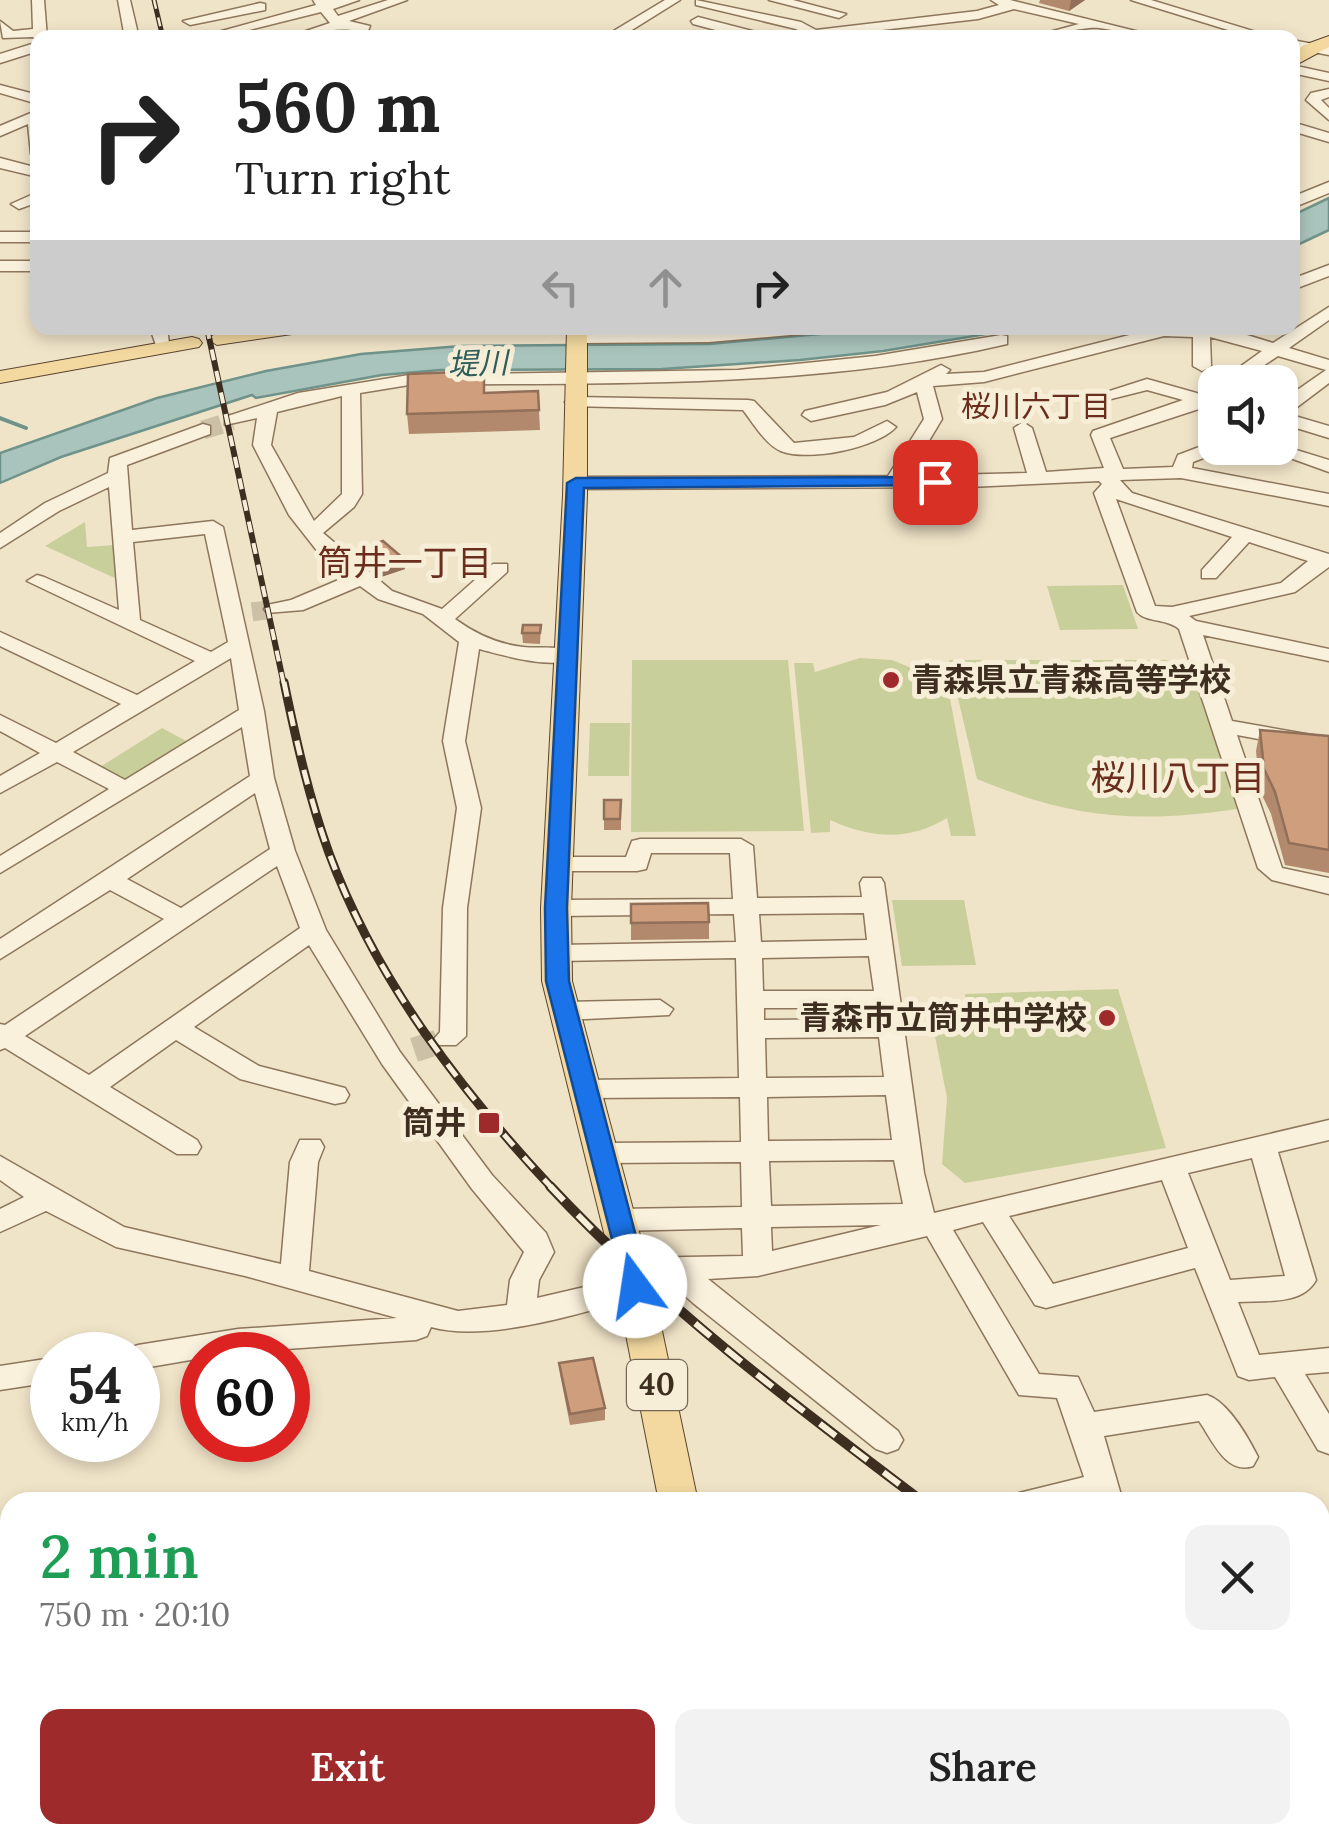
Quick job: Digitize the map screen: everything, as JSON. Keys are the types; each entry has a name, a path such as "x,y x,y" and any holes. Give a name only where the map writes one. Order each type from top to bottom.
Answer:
{"main road":[{"path":"1301,46 1329,41"},
{"path":"217,339 241,335"},
{"name":"40","path":"578,335 576,483 556,908 557,981 633,1278 676,1492"},
{"path":"0,377 162,337 192,343"}],"street":[{"path":"38,0 40,30"},
{"path":"124,0 130,30"},
{"path":"194,30 188,10 235,0"},
{"path":"190,22 294,0"},
{"path":"232,30 322,4 353,0"},
{"path":"316,30 401,0"},
{"path":"366,30 419,0"},
{"path":"622,30 674,0"},
{"path":"775,0 839,14"},
{"path":"994,0 1097,29 1125,30"},
{"path":"1097,29 1136,0 1238,30"},
{"path":"693,30 702,1 807,30"},
{"path":"322,4 338,23 354,30"},
{"path":"848,30 986,14 1014,4"},
{"path":"1160,30 1183,13"},
{"path":"986,14 1016,21"},
{"path":"944,30 968,16"},
{"path":"698,21 732,30"},
{"path":"0,24 8,35 30,37"},
{"path":"1,58 30,43"},
{"path":"1301,46 1329,51"},
{"path":"1,58 30,66"},
{"path":"1300,68 1329,77"},
{"path":"1329,93 1313,100 1329,116"},
{"path":"0,132 24,101"},
{"path":"1300,129 1329,138"},
{"path":"0,163 30,171"},
{"path":"0,183 30,174"},
{"path":"1300,200 1329,188"},
{"path":"18,204 30,200"},
{"path":"0,238 30,237"},
{"path":"0,266 30,266"},
{"path":"1300,282 1329,270"},
{"path":"1300,301 1329,310"},
{"path":"1300,332 1329,310"},
{"path":"578,335 728,335"},
{"path":"926,382 994,374 1152,335"},
{"path":"1202,335 1202,365"},
{"path":"1220,335 1329,366"},
{"path":"1254,365 1296,335"},
{"path":"576,385 765,372 1000,340"},
{"path":"811,415 891,400 926,382 979,344"},
{"path":"1298,399 1329,376"},
{"path":"232,421 284,401 350,388 464,377 576,385 748,405 783,446 793,449 860,440 882,433 887,426"},
{"path":"894,482 933,420 926,382"},
{"path":"1103,396 1150,384 1198,395"},
{"path":"312,532 347,504 352,494 354,411 350,388"},
{"path":"1307,392 1329,398"},
{"path":"1198,402 1100,435 1110,478 1125,498 1325,560"},
{"path":"268,408 262,445 279,482 326,548 385,596 443,619 470,640 519,653 567,656"},
{"path":"1298,421 1329,432"},
{"path":"1023,428 1040,478"},
{"path":"130,623 117,462 203,430"},
{"path":"1180,472 1184,459 1198,454"},
{"path":"1298,456 1329,466"},
{"path":"576,483 894,482 1110,478 1180,472 1329,500"},
{"path":"0,542 52,507 116,477"},
{"path":"1110,478 1104,494 1143,611 1329,655"},
{"path":"126,537 213,526 252,612 239,644 262,778 283,851 313,930 403,1054 482,1182 536,1240 539,1252 526,1270 520,1290 523,1312"},
{"path":"1209,574 1245,535"},
{"path":"1180,620 1288,588 1325,560"},
{"path":"443,619 500,568"},
{"path":"252,612 296,606 364,577"},
{"path":"37,581 211,660"},
{"path":"1180,620 1276,872 1329,886"},
{"path":"0,638 136,703"},
{"path":"447,1039 454,1036 456,908 469,808 454,741 470,640"},
{"path":"0,786 239,644"},
{"path":"0,866 253,711"},
{"path":"0,722 125,789"},
{"path":"1222,726 1329,745"},
{"path":"5,940 109,879 262,778"},
{"path":"558,864 636,864 640,846 738,844 749,950 758,1265"},
{"path":"187,1148 2,1037 283,851"},
{"path":"109,879 182,918"},
{"path":"556,908 746,907 873,894 908,1150 925,1221 1030,1386 1067,1386 1084,1426 1103,1492"},
{"path":"90,1088 313,930"},
{"path":"557,953 881,948"},
{"path":"750,1000 888,999"},
{"path":"564,1011 660,1009"},
{"path":"176,1028 250,1073 336,1095"},
{"path":"752,1029 892,1028"},
{"path":"584,1089 899,1086"},
{"path":"0,1166 47,1199 116,1236 466,1324 523,1312 633,1278 690,1267 718,1271 758,1265 925,1221 990,1210 1329,1130"},
{"path":"294,1279 304,1162 310,1147"},
{"path":"1218,1292 1293,1288 1301,1280 1263,1147"},
{"path":"602,1152 908,1150"},
{"path":"1172,1169 1249,1368 1329,1360"},
{"path":"0,1221 47,1199"},
{"path":"990,1210 1046,1297 1203,1255"},
{"path":"618,1220 755,1216 925,1221"},
{"path":"690,1267 695,1287 704,1296 887,1440"},
{"path":"160,1353 238,1341 416,1328 422,1312"},
{"path":"1284,1366 1329,1442"},
{"path":"0,1378 30,1373"},
{"path":"1084,1426 1207,1407 1242,1458"}],"green space":[{"path":"85,522 87,547 114,545 119,580 45,546"},
{"path":"1123,585 1138,629 1060,630 1047,586"},
{"path":"860,658 892,660 921,672 921,667 944,667 976,836 951,836 947,818 903,834 874,834 830,820 830,832 811,833 794,663 813,663 815,672"},
{"path":"632,660 788,660 804,831 631,832"},
{"path":"949,660 1166,660 1193,671 1237,809 1167,816 1104,814 1043,802 977,779"},
{"path":"590,723 630,723 629,776 588,776"},
{"path":"162,728 190,743 135,778 122,778 100,767"},
{"path":"892,900 964,900 976,965 902,966"},
{"path":"1118,989 1166,1148 965,1183 942,1164 947,1098 934,1031 966,1007 965,994"}],"water":[{"path":"1329,198 1329,230 1300,244 1300,212"},
{"name":"堤川","path":"809,335 980,335 800,360 662,369 440,370 382,375 256,398 252,395 61,457 0,483 0,453 157,398 266,371 361,354 461,346 709,344"}],"building":[{"path":"484,371 484,393 538,391 539,410 407,414 408,374"},
{"path":"383,541 404,559 380,567 359,549"},
{"path":"523,625 541,625 540,633 522,633"},
{"path":"1260,730 1329,736 1329,850 1289,843 1275,792 1264,769"},
{"path":"604,800 621,800 620,819 604,819"},
{"path":"708,903 709,922 631,923 631,904"},
{"path":"593,1358 605,1408 570,1414 559,1363"}],"waterway":[{"path":"0,418 26,428"}],"tunnel":[{"path":"203,430 232,421"},
{"path":"252,612 274,609"},
{"path":"414,1050 447,1039"}],"railway":[{"path":"154,0 161,30"},
{"path":"209,335 284,685"},
{"path":"284,682 322,832 348,900 371,945 454,1073 553,1189"},
{"path":"550,1186 683,1313 777,1391 910,1492"}],"place":[{"name":"青森県立青森高等学校","path":"891,680"},
{"name":"青森市立筒井中学校","path":"1107,1018"},
{"name":"筒井","path":"489,1123"}],"district":[{"name":"桜川六丁目","path":"1036,407"},
{"name":"筒井一丁目","path":"405,563"},
{"name":"桜川八丁目","path":"1178,778"}],"route":[{"path":"635,1286 557,981 556,908 576,483 935,482"}]}
